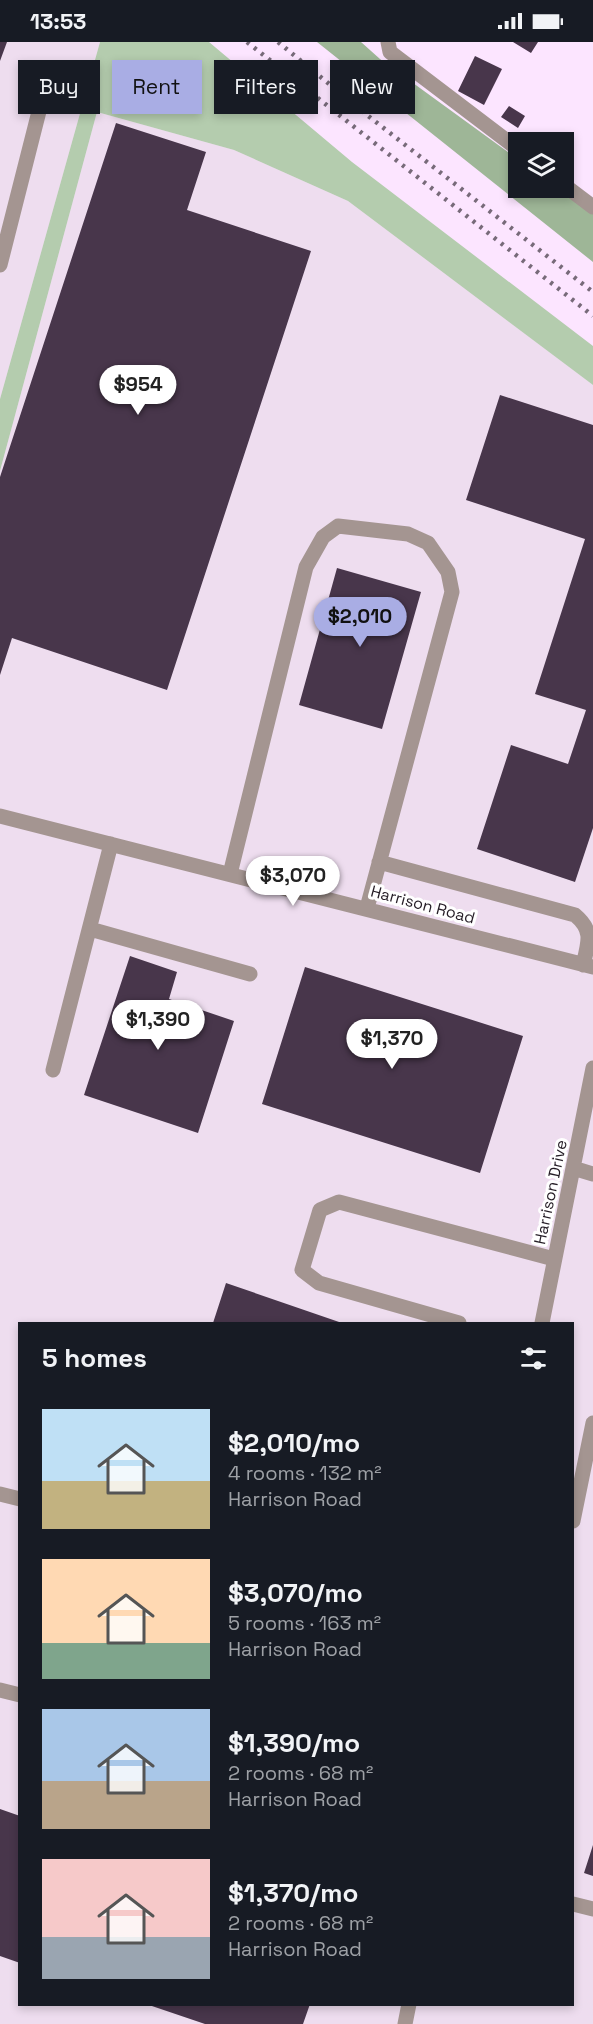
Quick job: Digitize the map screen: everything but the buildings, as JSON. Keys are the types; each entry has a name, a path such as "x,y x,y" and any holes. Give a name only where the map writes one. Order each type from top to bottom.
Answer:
{"street":[{"path":"388,42 390,52 508,142"},
{"path":"0,266 38,114"},
{"path":"574,193 593,207"},
{"path":"230,874 306,567 323,537 338,526 408,534 428,543 448,572 452,592 367,908"},
{"name":"Harrison Road","path":"0,816 588,966"},
{"path":"53,1070 111,844"},
{"path":"379,862 575,915 587,923 591,932 588,966"},
{"path":"90,929 250,974"},
{"name":"Harrison Drive","path":"542,1322 593,1068"},
{"path":"573,1168 593,1174"},
{"path":"454,1322 319,1283 302,1270 320,1210 339,1202 554,1259"},
{"path":"574,1516 593,1423"},
{"path":"0,1494 18,1498"},
{"path":"0,1690 18,1694"},
{"path":"574,1904 593,1909"},
{"path":"405,2024 409,2006"}],"shaded area":[{"path":"0,42 100,42 95,60 18,60 18,114 80,114 0,399"},
{"path":"100,113 234,150 348,201 593,385 593,2024 0,2024 0,471 96,114"}],"green space":[{"path":"100,42 209,42 230,60 214,60 214,114 295,114 352,162 593,346 593,385 348,201 234,150 100,113 100,60 95,60"},
{"path":"317,42 361,42 381,60 340,60"},
{"path":"415,84 508,152 508,194 407,114 415,114"},
{"path":"80,114 96,114 0,471 0,399"},
{"path":"513,198 571,198 593,214 593,262"}],"railway":[{"path":"247,42 593,316"},
{"path":"278,42 367,115 593,292"}]}
